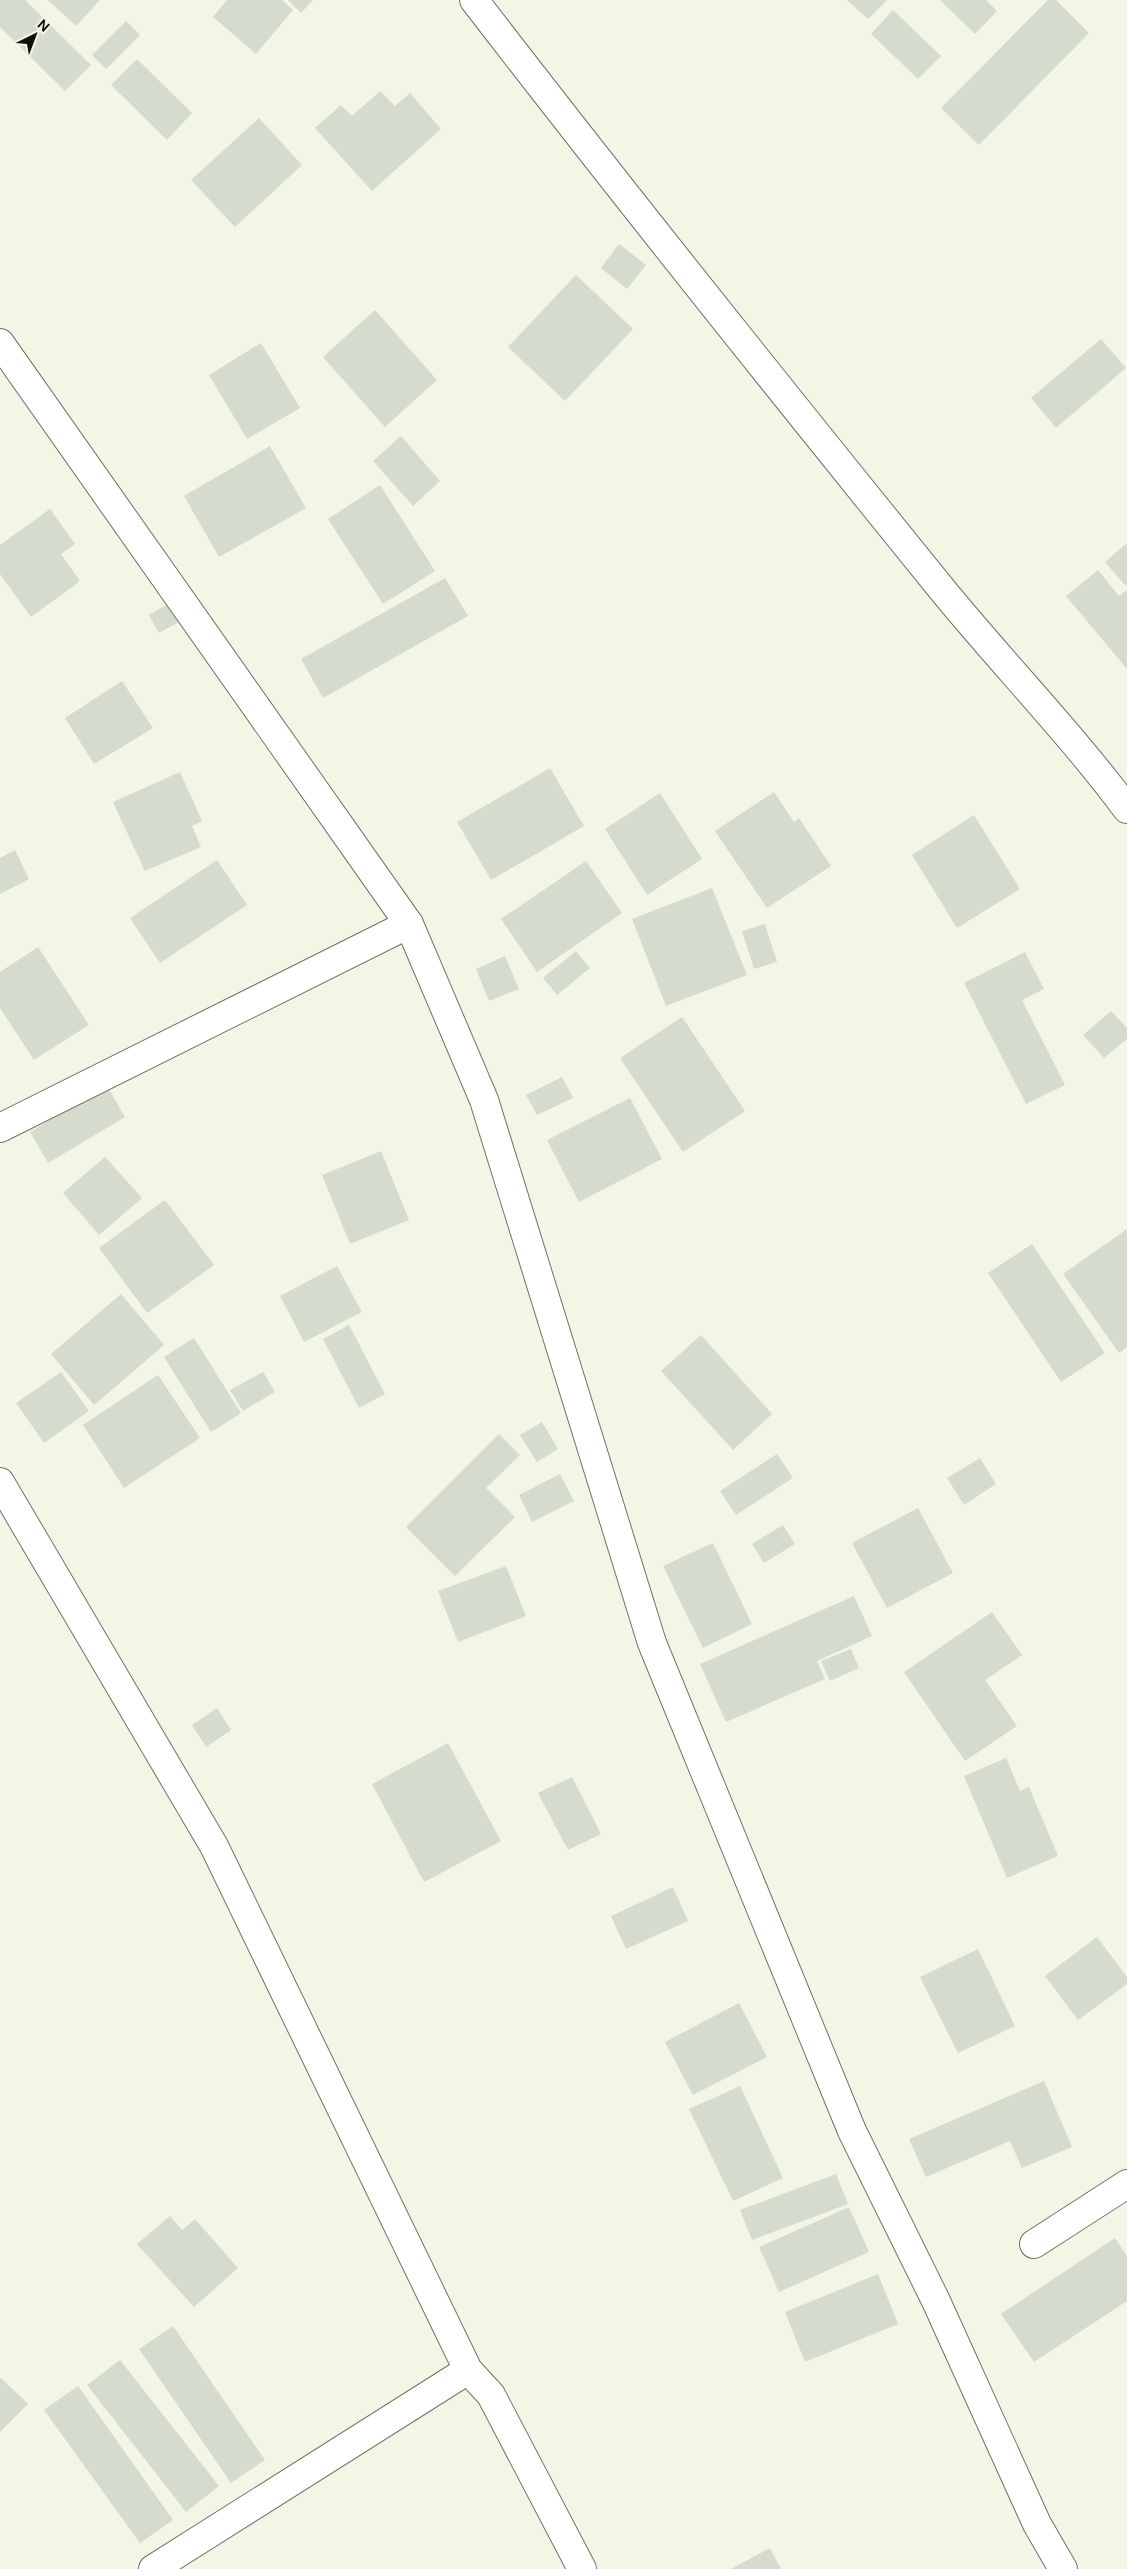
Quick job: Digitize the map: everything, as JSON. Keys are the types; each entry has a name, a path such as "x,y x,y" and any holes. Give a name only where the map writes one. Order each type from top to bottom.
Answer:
{"street":[{"path":"474,0 736,335 951,600 1097,769 1127,809"},
{"path":"0,343 409,924 484,1100 652,1642 852,2131 936,2301 1037,2524 1063,2569"},
{"path":"0,1128 409,924"},
{"path":"0,1482 214,1846 468,2370 491,2395 582,2569"},
{"path":"1034,2244 1127,2184"},
{"path":"154,2569 468,2370"}],"building":[{"path":"0,0 25,0 91,65 65,91 0,27"},
{"path":"48,0 100,0 76,26"},
{"path":"227,0 282,0 293,10 256,54 213,17"},
{"path":"288,0 313,0 301,13"},
{"path":"847,0 887,0 868,19"},
{"path":"940,0 986,0 997,11 975,34"},
{"path":"1048,0 1056,0 1089,33 979,145 941,108"},
{"path":"893,10 941,56 918,79 871,34"},
{"path":"126,21 140,35 106,69 92,55"},
{"path":"137,59 192,113 167,140 111,85"},
{"path":"380,91 395,106 410,93 441,129 372,191 315,128 341,105 352,116"},
{"path":"259,118 302,165 235,227 191,180"},
{"path":"619,244 646,265 627,289 601,268"},
{"path":"576,275 633,329 565,401 508,347"},
{"path":"375,310 437,380 385,427 323,357"},
{"path":"1101,339 1126,368 1056,428 1031,398"},
{"path":"261,343 300,408 247,439 209,375"},
{"path":"401,436 440,481 413,506 373,461"},
{"path":"270,446 306,508 219,557 184,496"},
{"path":"380,485 435,571 383,604 328,519"},
{"path":"50,509 75,544 61,554 80,581 31,617 0,574 0,545"},
{"path":"1127,543 1127,586 1126,586 1105,562"},
{"path":"1098,570 1119,596 1127,590 1127,669 1066,596"},
{"path":"445,578 468,616 323,698 301,659"},
{"path":"177,599 188,617 159,633 149,615"},
{"path":"122,681 153,728 94,764 65,718"},
{"path":"550,768 584,826 491,880 457,822"},
{"path":"180,772 202,821 192,826 201,847 145,871 113,802"},
{"path":"774,792 794,822 799,818 831,866 767,908 715,831"},
{"path":"660,793 702,859 647,895 605,829"},
{"path":"974,815 1020,889 957,928 912,855"},
{"path":"15,850 29,879 0,894 0,858"},
{"path":"217,860 247,905 160,963 130,918"},
{"path":"586,861 622,913 537,972 501,919"},
{"path":"712,888 747,975 666,1006 632,919"},
{"path":"765,924 777,962 754,969 742,931"},
{"path":"38,947 89,1025 34,1060 0,1008 0,972"},
{"path":"576,951 590,968 557,995 543,978"},
{"path":"1025,952 1044,989 1022,1000 1065,1085 1026,1104 964,983"},
{"path":"505,956 519,989 489,1001 476,969"},
{"path":"1111,1011 1127,1028 1127,1039 1104,1058 1083,1035"},
{"path":"682,1017 745,1111 683,1152 620,1058"},
{"path":"562,1077 573,1098 537,1115 526,1095"},
{"path":"107,1086 125,1117 48,1163 30,1132"},
{"path":"630,1098 662,1159 579,1202 547,1140"},
{"path":"381,1151 409,1220 350,1244 322,1175"},
{"path":"105,1157 142,1198 99,1235 63,1193"},
{"path":"165,1200 214,1265 147,1313 99,1248"},
{"path":"1127,1229 1127,1347 1119,1353 1063,1274"},
{"path":"1032,1244 1105,1353 1061,1382 988,1273"},
{"path":"337,1266 362,1312 304,1342 280,1296"},
{"path":"121,1294 164,1345 94,1405 51,1354"},
{"path":"349,1325 385,1394 359,1408 323,1339"},
{"path":"701,1335 772,1414 733,1450 661,1371"},
{"path":"194,1338 241,1413 211,1432 164,1357"},
{"path":"61,1372 89,1411 44,1443 16,1403"},
{"path":"263,1372 275,1392 243,1411 230,1390"},
{"path":"158,1375 200,1438 124,1488 83,1425"},
{"path":"542,1422 558,1449 537,1462 520,1435"},
{"path":"499,1434 520,1455 486,1488 515,1517 455,1576 406,1527"},
{"path":"777,1454 793,1478 736,1515 720,1491"},
{"path":"980,1458 996,1484 964,1505 947,1478"},
{"path":"560,1474 574,1501 532,1522 519,1495"},
{"path":"918,1508 953,1573 887,1608 852,1543"},
{"path":"783,1525 795,1544 764,1563 752,1544"},
{"path":"713,1543 752,1624 703,1648 663,1566"},
{"path":"506,1566 526,1616 458,1642 438,1591"},
{"path":"854,1596 872,1636 817,1661 825,1679 726,1722 700,1664"},
{"path":"992,1612 1022,1655 985,1680 1017,1726 965,1761 904,1672"},
{"path":"851,1649 859,1668 830,1681 821,1661"},
{"path":"217,1708 231,1730 206,1747 192,1725"},
{"path":"448,1743 501,1841 424,1882 372,1784"},
{"path":"1006,1758 1020,1791 1029,1787 1058,1856 1007,1878 964,1776"},
{"path":"572,1777 601,1834 568,1850 538,1793"},
{"path":"673,1887 688,1921 626,1949 611,1916"},
{"path":"1097,1937 1127,1977 1127,1984 1078,2020 1045,1976"},
{"path":"978,1949 1015,2026 958,2053 920,1977"},
{"path":"739,2003 767,2057 693,2095 665,2042"},
{"path":"1044,2081 1072,2147 1022,2168 1010,2141 926,2177 909,2139"},
{"path":"740,2086 783,2178 733,2201 689,2109"},
{"path":"836,2174 848,2204 752,2240 740,2210"},
{"path":"849,2207 869,2252 779,2292 759,2247"},
{"path":"170,2216 182,2230 195,2219 238,2268 194,2307 137,2244"},
{"path":"1115,2238 1127,2256 1127,2301 1034,2362 1001,2314"},
{"path":"878,2274 898,2324 805,2362 785,2312"},
{"path":"173,2326 265,2460 231,2483 139,2349"},
{"path":"120,2360 219,2486 186,2512 87,2385"},
{"path":"0,2379 28,2404 0,2432"},
{"path":"78,2386 173,2520 140,2543 44,2410"},
{"path":"770,2548 781,2569 731,2569"}]}
